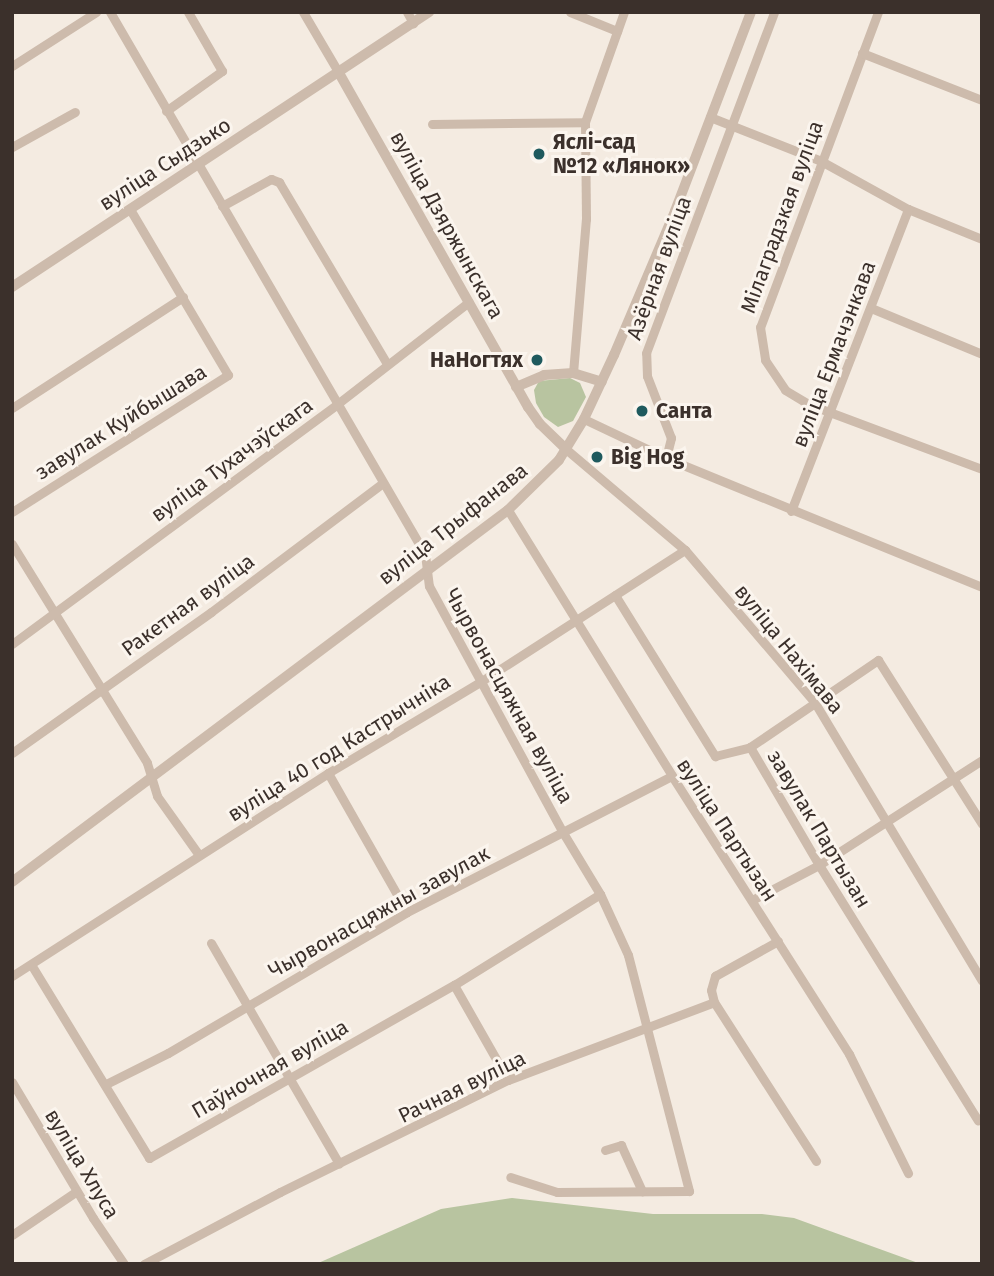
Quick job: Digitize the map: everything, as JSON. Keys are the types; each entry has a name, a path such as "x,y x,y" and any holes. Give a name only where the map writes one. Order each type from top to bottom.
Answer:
{"street":[{"path":"12,66 96,12"},
{"name":"Чырвонасцяжная вуліца","path":"110,12 425,554 429,586 562,831 600,894 628,955 689,1191 557,1192 510,1177"},
{"path":"166,111 222,71 188,12"},
{"name":"вуліца Дзяржынскага","path":"303,12 516,387 540,424 567,450"},
{"path":"407,12 413,23"},
{"name":"вуліца Сыдзько","path":"12,286 429,12"},
{"path":"570,12 617,31"},
{"path":"573,373 586,219 585,122 624,12"},
{"name":"вуліца Трыфанава","path":"12,882 508,510 567,450 602,382 675,212 751,12"},
{"name":"Азёрная вуліца","path":"666,458 671,438 647,376 646,353 774,12"},
{"name":"Мілаградзкая вуліца","path":"878,12 760,327 765,360 785,390 831,413 982,469"},
{"path":"862,53 982,100"},
{"path":"12,147 75,112"},
{"path":"710,117 821,161 908,209 982,239"},
{"path":"432,124 585,122"},
{"path":"222,206 271,179 279,182 387,363"},
{"name":"завулак Куйбышава","path":"12,512 228,375 130,209"},
{"name":"вуліца Ермачэнкава","path":"791,511 908,209"},
{"path":"12,408 183,297"},
{"name":"вуліца Тухачэўскага","path":"12,644 336,405 469,302"},
{"path":"871,308 982,354"},
{"path":"516,387 536,377 573,373 602,382"},
{"path":"584,419 666,458 791,511 982,587"},
{"name":"вуліца Нахімава","path":"567,450 685,550 816,703 982,981"},
{"name":"Ракетная вуліца","path":"12,753 102,690 383,482"},
{"name":"вуліца Партызан","path":"508,510 672,776 849,1054 908,1173"},
{"path":"12,544 147,763 157,796 199,855"},
{"name":"вуліца 40 год Кастрычніка","path":"12,976 32,966 328,773 480,682 685,550"},
{"name":"завулак Партызан","path":"615,595 715,756 750,747 819,865 978,1120"},
{"path":"750,747 878,660 982,824"},
{"path":"752,900 819,865 982,760"},
{"path":"328,773 407,912"},
{"name":"Чырвонасцяжны завулак","path":"106,1084 247,1007 407,912 672,776"},
{"name":"Паўночная вуліца","path":"32,966 149,1158 454,985 600,894"},
{"path":"778,941 715,976 711,990 714,1002 816,1161"},
{"path":"211,943 339,1164"},
{"path":"454,985 509,1080"},
{"name":"Рачная вуліца","path":"144,1264 280,1192 509,1080 714,1002"},
{"name":"вуліца Хлуса","path":"12,1082 124,1264"},
{"path":"605,1150 621,1145 642,1191"},
{"path":"12,1235 77,1191"}],"green space":[{"path":"570,378 580,383 586,397 573,421 558,427 544,417 536,403 534,390 539,381"},
{"path":"512,1198 653,1214 762,1214 794,1218 921,1264 316,1264 441,1209"}],"place":[{"name":"Яслі-сад №12 «Лянок»","path":"539,154"},
{"name":"НаНогтях","path":"537,360"},
{"name":"Санта","path":"642,411"},
{"name":"Big Hog","path":"597,457"}]}
